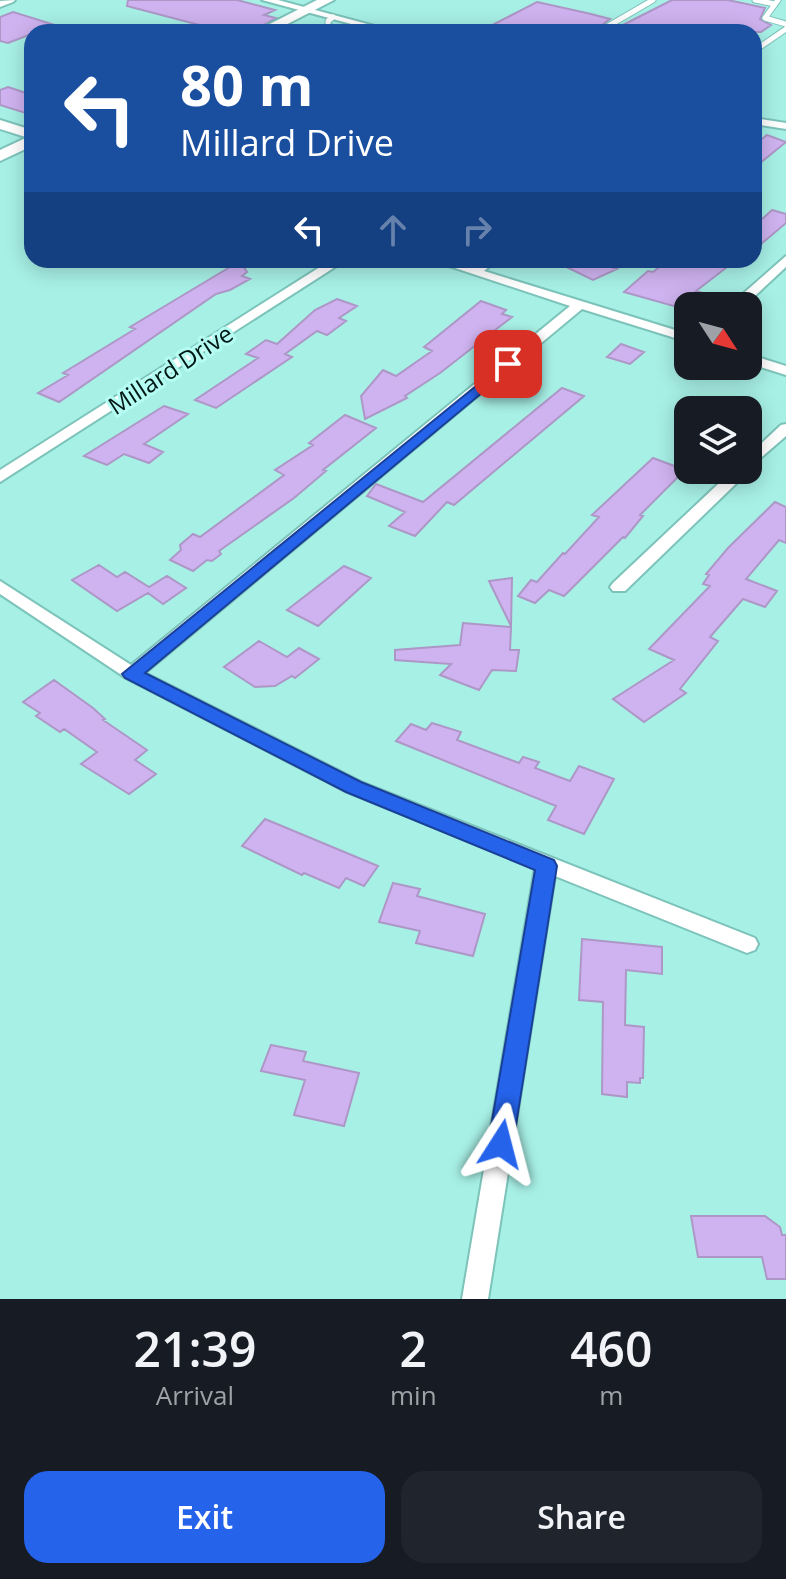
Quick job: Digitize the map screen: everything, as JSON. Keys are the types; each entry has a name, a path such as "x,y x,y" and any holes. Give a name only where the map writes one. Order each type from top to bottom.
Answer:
{"main road":[{"path":"277,24 327,0"},
{"path":"0,156 24,142"}],"street":[{"path":"0,4 10,0"},
{"path":"267,0 361,24"},
{"path":"762,122 786,126"},
{"path":"0,124 24,134"},
{"path":"751,292 786,260"},
{"name":"Millard Drive","path":"0,477 327,268"},
{"path":"462,268 674,334"},
{"path":"474,272 480,268"},
{"path":"132,674 578,306"},
{"path":"762,363 786,371"},
{"path":"762,451 786,428"},
{"path":"619,587 727,484"},
{"path":"0,586 132,674 354,787 747,944"},
{"path":"475,1299 546,866"}],"lane":[{"path":"612,24 653,0"},
{"path":"755,0 777,2"},
{"path":"762,45 786,27 765,18 777,2"},
{"path":"328,24 333,17"}],"building":[{"path":"128,0 237,0 275,10 264,15 276,18 265,24 196,24 127,6"},
{"path":"672,0 728,0 765,8 760,19 771,25 762,31 762,24 625,24"},
{"path":"537,2 610,19 603,24 494,24"},
{"path":"13,12 52,24 24,24 24,37 8,43 0,41 0,17"},
{"path":"8,87 24,92 24,112 0,105 0,90"},
{"path":"767,135 786,142 762,162 762,139"},
{"path":"772,210 786,214 786,223 762,243 762,219"},
{"path":"228,268 244,268 247,272 242,276 250,279 216,294 59,402 38,393 68,375 63,373 135,329 130,327"},
{"path":"568,268 617,269 593,280"},
{"path":"658,268 726,268 696,291 699,292 674,292 674,306 624,292 648,271"},
{"path":"337,299 357,306 339,318 346,321 327,335 317,331 285,354 292,357 216,408 195,400 258,358 246,354 266,340 277,344 315,310"},
{"path":"481,301 506,310 502,314 512,317 405,396 407,398 365,419 361,396 383,370 396,376 432,351 424,347"},
{"path":"621,344 644,352 630,364 607,357"},
{"path":"562,388 584,396 454,505 447,502 415,536 389,526 405,512 367,496 376,484 423,502"},
{"path":"164,406 188,414 144,444 163,452 149,463 124,454 107,465 84,456"},
{"path":"345,415 376,428 323,470 326,471 294,498 219,551 221,554 212,561 207,560 193,571 170,560 181,550 180,545 193,534 200,537 284,475 275,470 313,445 309,443"},
{"path":"653,458 674,466 674,481 640,515 643,516 625,538 564,596 549,590 535,603 518,596 531,580 537,582 599,517 592,515"},
{"path":"775,502 786,507 786,543 779,540 746,579 777,591 765,607 743,599 710,637 718,641 680,689 686,693 644,722 613,699 674,660 649,649 710,586 703,584 709,575 706,574 728,548"},
{"path":"99,565 117,577 125,572 149,587 167,576 186,588 163,604 148,593 117,611 72,580"},
{"path":"344,566 371,578 318,626 287,610"},
{"path":"512,578 511,626 489,581"},
{"path":"463,623 511,627 510,650 519,650 516,671 492,670 479,690 440,675 451,664 395,660 395,650 460,645"},
{"path":"259,641 287,657 299,648 319,659 295,678 292,676 275,686 255,687 224,667"},
{"path":"54,680 93,708 103,720 147,750 135,760 156,774 129,794 81,764 97,752 64,729 60,732 36,716 40,713 23,702"},
{"path":"432,723 461,732 457,740 519,763 523,757 539,762 535,768 570,781 579,766 614,779 584,834 548,820 556,806 396,741 411,724 426,730"},
{"path":"265,819 378,866 364,886 346,878 339,888 304,873 302,875 242,846"},
{"path":"393,883 420,889 417,896 485,914 473,956 416,943 420,931 379,922"},
{"path":"582,939 662,947 662,974 626,970 625,1025 644,1027 643,1078 640,1078 640,1083 627,1082 627,1097 602,1094 603,1002 579,1000"},
{"path":"271,1045 306,1052 303,1061 359,1073 344,1126 294,1115 305,1080 261,1071"},
{"path":"691,1216 765,1216 780,1227 782,1235 786,1235 786,1279 767,1279 762,1257 698,1257"}],"route":[{"path":"501,1144 546,866 354,787 132,674 508,364"}]}
